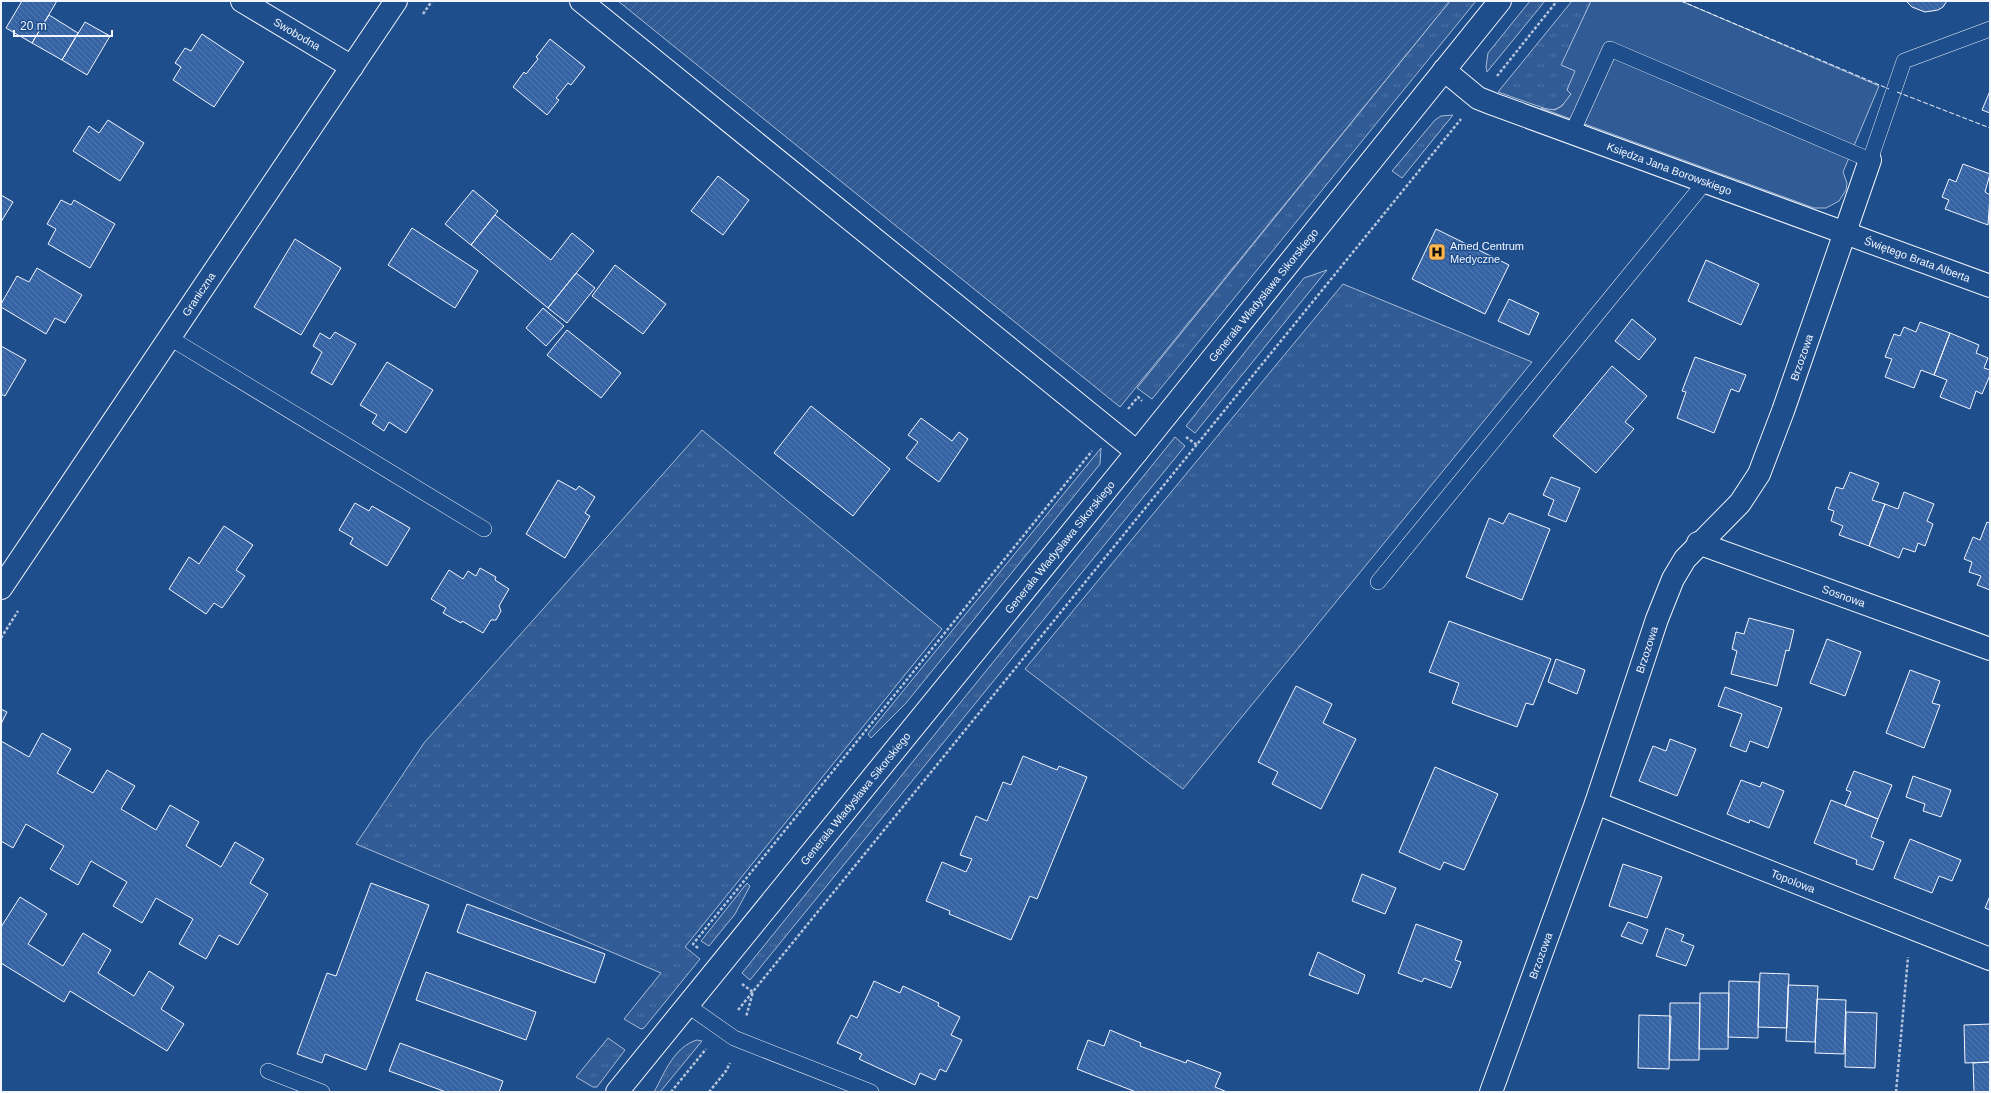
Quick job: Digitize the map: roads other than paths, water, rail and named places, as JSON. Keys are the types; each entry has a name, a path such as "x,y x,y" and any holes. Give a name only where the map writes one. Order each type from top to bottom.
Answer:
{"street":[{"name":"Swobodna","path":"242,1 352,67"},
{"name":"Graniczna","path":"1,588 396,1"},
{"path":"581,1 1137,452"},
{"name":"Generała Władysława Sikorskiego","path":"617,1092 1137,452 1500,1"},
{"name":"Księdza Jana Borowskiego","path":"1444,70 1478,98 1846,233"},
{"name":"Brzozowa","path":"1491,1092 1596,803 1657,619 1679,567 1698,543 1740,503 1758,474 1846,233 1870,160"},
{"name":"Świętego Brata Alberta","path":"1846,233 1990,286"},
{"name":"Sosnowa","path":"1698,543 1990,649"},
{"name":"Topolowa","path":"1596,803 1990,959"}],"lane":[{"path":"1572,133 1610,49 1870,160 1904,60 1990,29"},
{"path":"1378,582 1706,181"},
{"path":"170,338 484,528"},
{"path":"687,1005 734,1038 871,1092"},
{"path":"268,1071 322,1092"}],"place":[{"name":"Amed Centrum Medyczne","path":"1437,252"}]}
